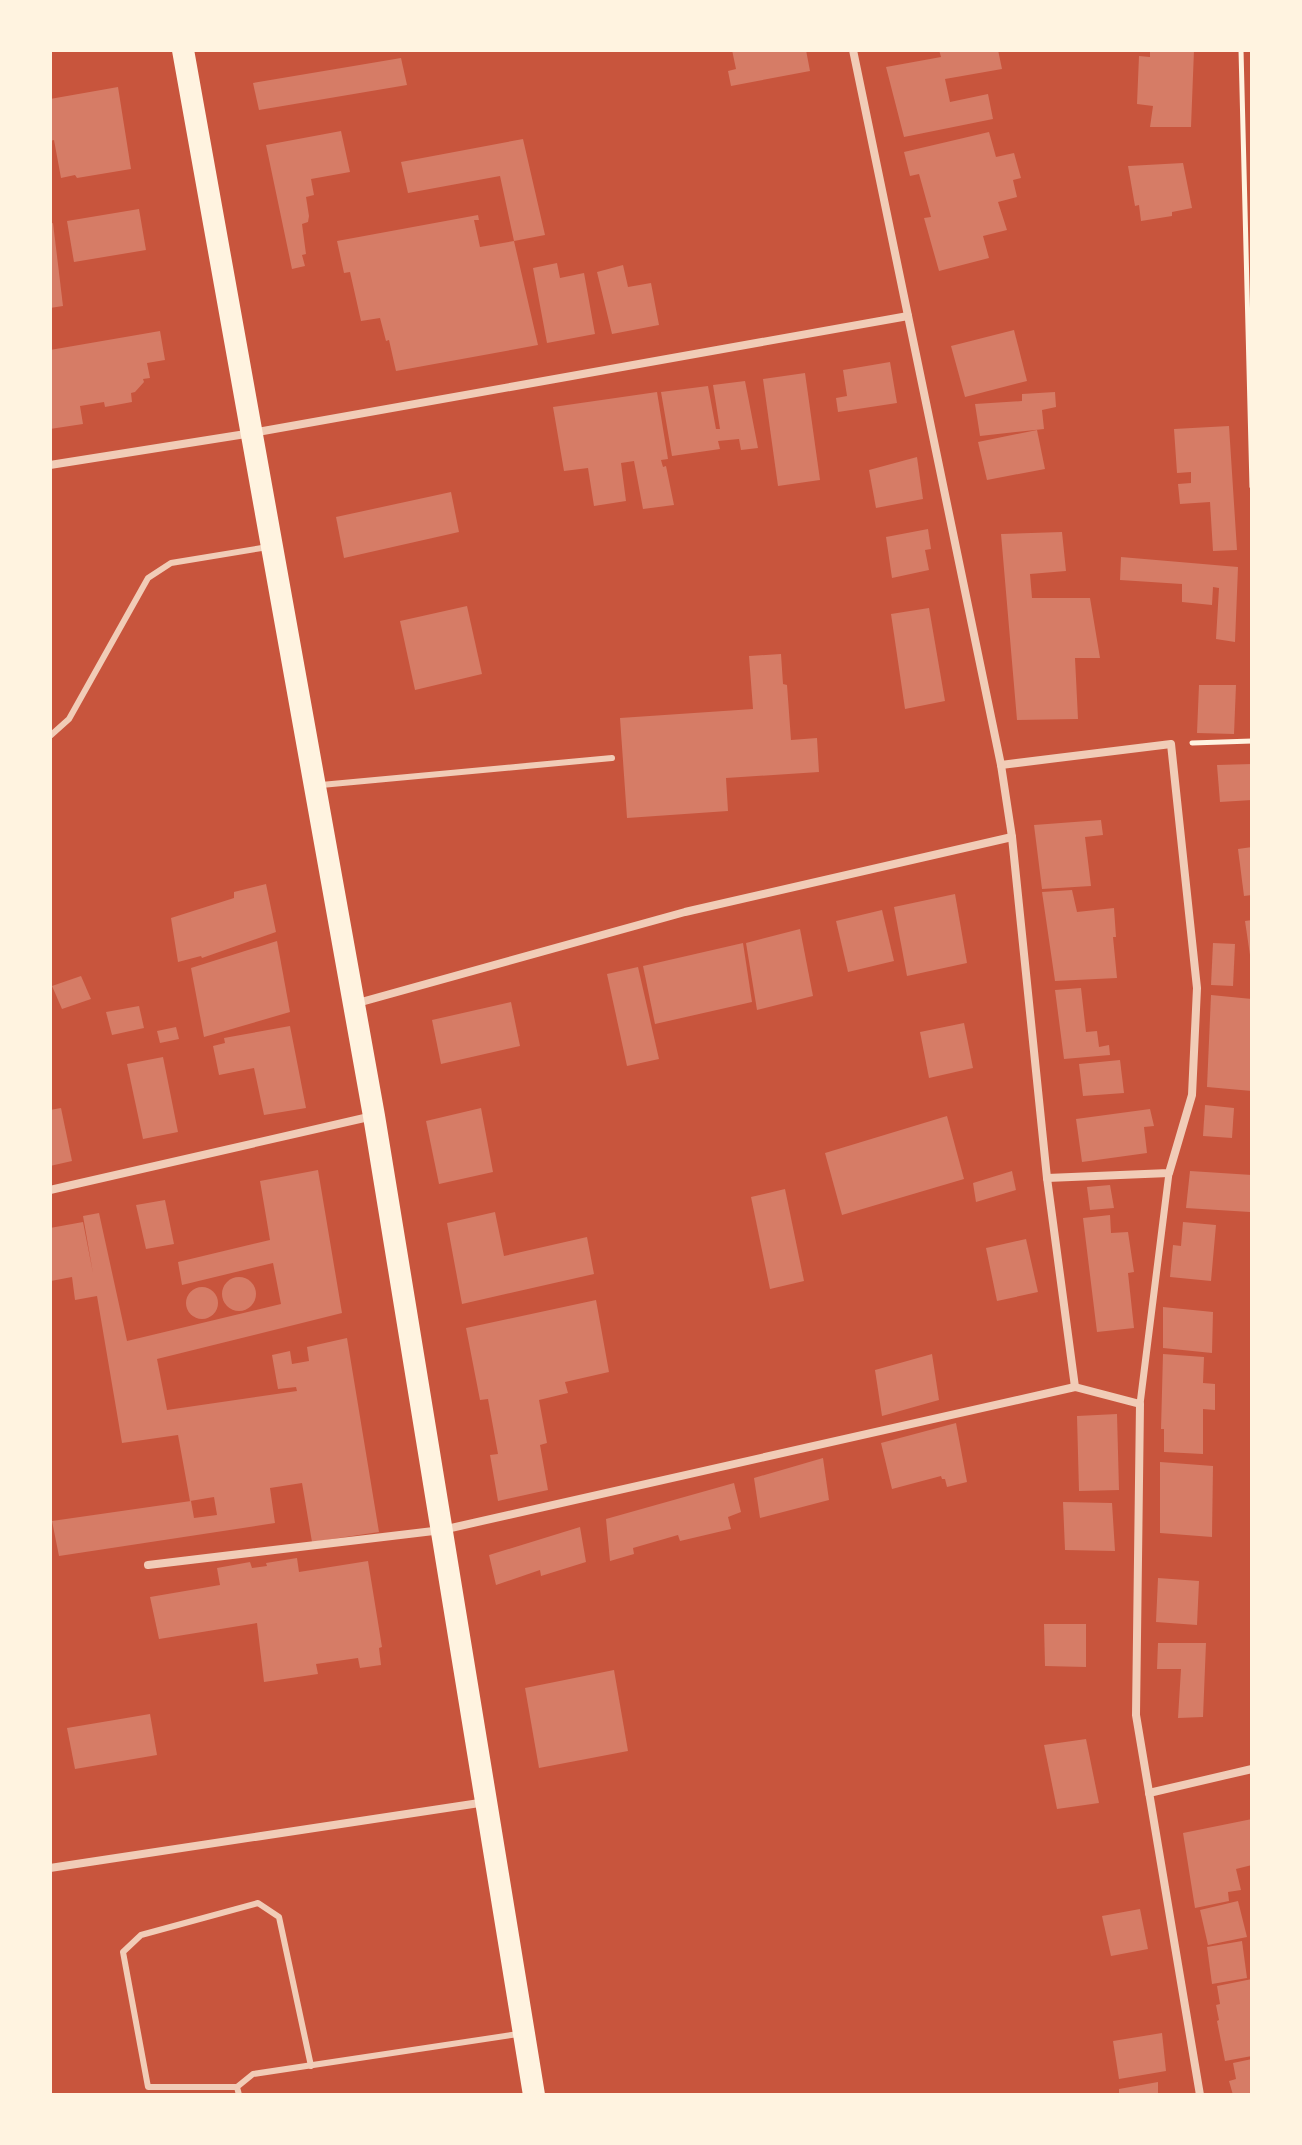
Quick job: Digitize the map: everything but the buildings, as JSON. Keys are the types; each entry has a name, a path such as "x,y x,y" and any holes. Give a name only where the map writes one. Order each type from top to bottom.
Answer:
{"highway":[{"path":"183,50 374,1116 534,2095"}],"street":[{"path":"853,50 1001,765 1012,837 1047,1178 1075,1387"},
{"path":"50,465 252,433 908,316"},
{"path":"1001,765 1171,744 1197,988 1192,1095 1169,1173 1140,1404 1136,1715 1200,2095"},
{"path":"354,1004 685,912 1012,837"},
{"path":"50,1190 374,1116"},
{"path":"1047,1178 1169,1173"},
{"path":"148,1565 442,1530 1075,1387 1140,1404"},
{"path":"1149,1793 1252,1769"},
{"path":"50,1868 486,1802"}],"lane":[{"path":"50,736 69,719 148,578 171,563 272,546"},
{"path":"314,785 612,758"},
{"path":"311,2066 279,1917 258,1903 141,1935 123,1952 148,2087 238,2091 253,2074 311,2066 524,2034"}],"path":[{"path":"1241,50 1252,487"},
{"path":"1171,744 1252,741"}]}
